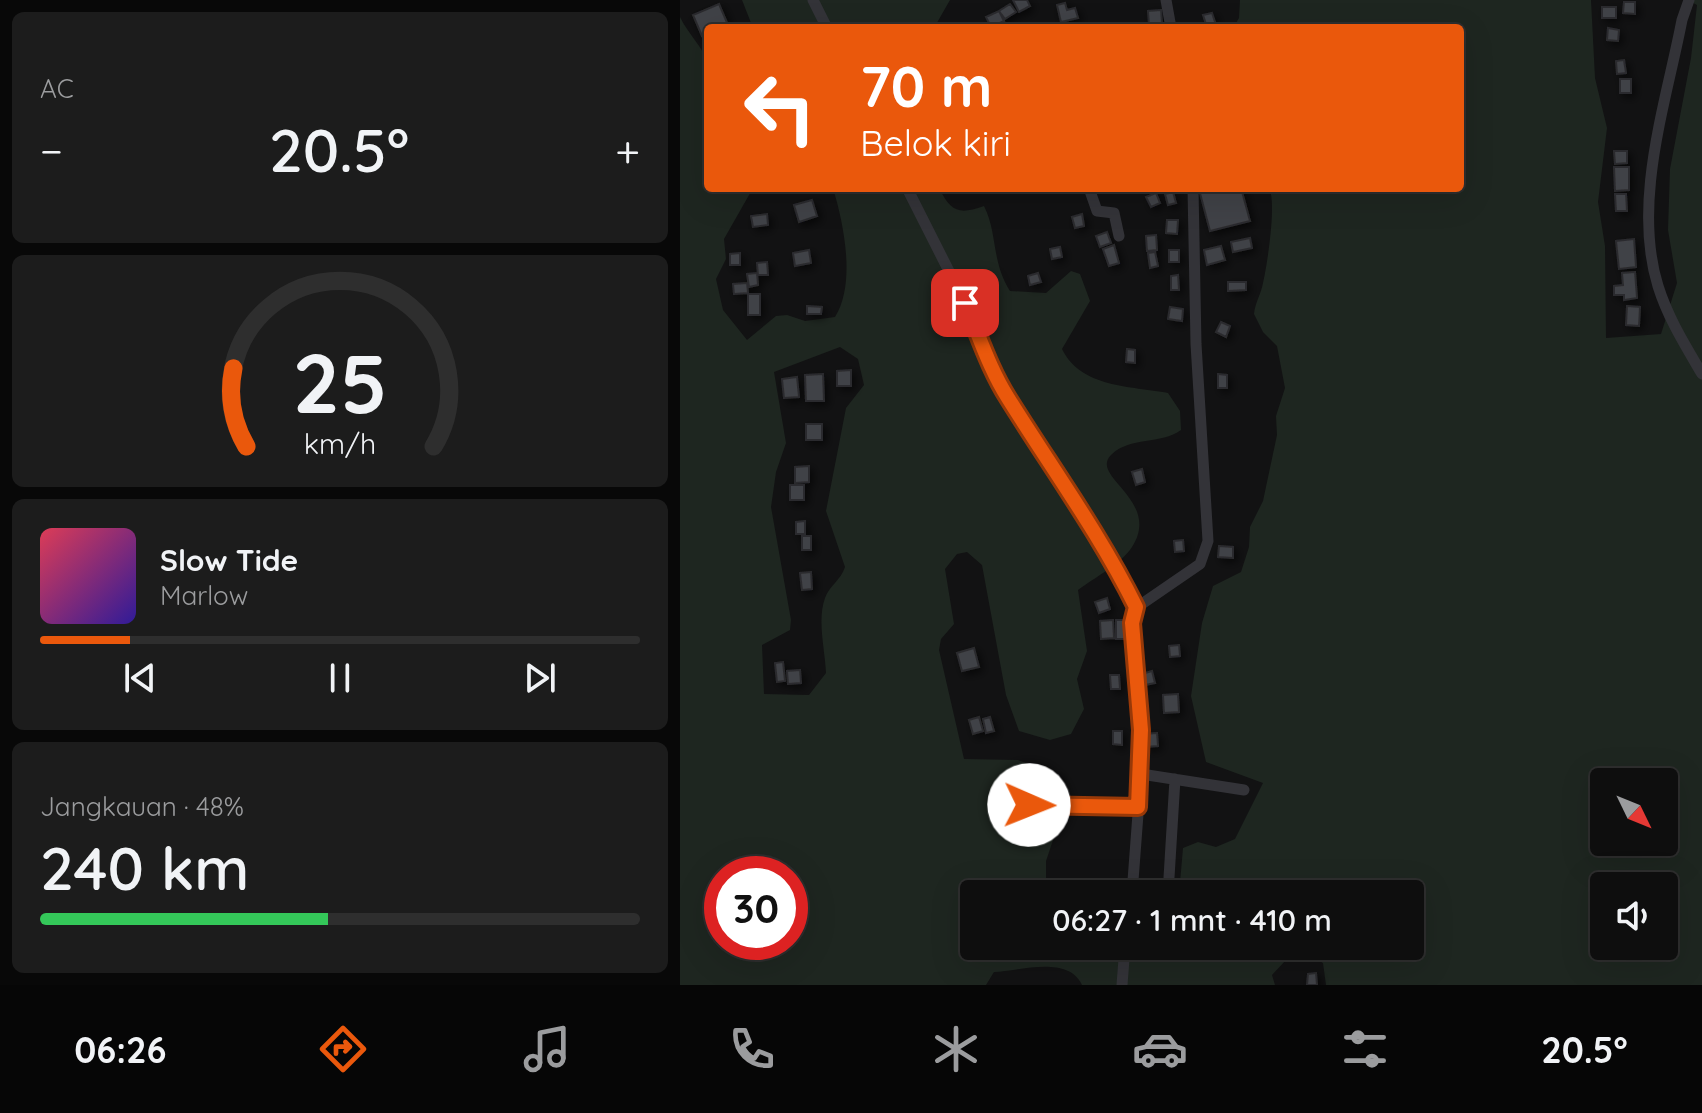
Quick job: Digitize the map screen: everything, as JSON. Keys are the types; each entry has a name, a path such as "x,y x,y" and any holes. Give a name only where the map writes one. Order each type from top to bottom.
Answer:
{"street":[{"path":"813,0 825,24"},
{"path":"1166,0 1170,24"},
{"path":"1689,0 1662,125 1650,210 1657,284 1672,325 1702,374"},
{"path":"909,192 960,293 986,358 1006,395 1107,553 1136,607 1132,635 1141,774 1133,880"},
{"path":"1090,192 1097,211 1116,216 1119,236"},
{"path":"1136,607 1200,564 1207,550 1193,192"},
{"path":"1141,774 1244,790"},
{"path":"1169,880 1175,779"},
{"path":"1029,805 1138,807"},
{"path":"1122,985 1124,960"}],"shaded area":[{"path":"742,0 950,0 936,24 751,24"},
{"path":"1240,0 1591,0 1595,78 1607,128 1598,202 1605,246 1606,338 1661,334 1677,283 1668,230 1670,169 1691,58 1697,5 1688,0 1702,0 1702,985 1326,985 1323,963 1318,960 1424,960 1424,880 1180,880 1183,848 1198,842 1216,847 1235,839 1263,783 1206,762 1191,696 1202,623 1213,586 1241,572 1249,547 1250,527 1263,501 1277,435 1276,416 1285,388 1277,346 1263,332 1254,314 1269,249 1272,220 1270,192 1464,192 1464,24 1235,24 1239,18"},
{"path":"680,17 704,53 704,192 751,192 724,239 726,259 716,279 723,310 747,340 776,316 787,315 805,321 835,317 845,288 846,254 834,192 942,192 952,207 962,211 984,206 1000,269 1010,291 1046,293 1071,271 1080,274 1090,301 1062,349 1070,362 1081,371 1108,383 1168,393 1180,411 1181,430 1164,438 1127,445 1111,455 1107,463 1109,472 1133,503 1139,530 1132,547 1121,559 1078,590 1087,651 1077,679 1084,709 1071,734 1050,740 1019,731 1006,695 982,565 967,552 957,554 945,569 954,624 941,639 939,650 964,759 1018,760 1036,767 1056,831 1046,861 1046,880 960,880 960,960 1286,960 1272,975 1275,985 1082,985 1066,970 1042,967 994,972 986,985 680,985","holes":["840,347 858,359 864,385 846,408 826,511 845,567 829,590 823,607 826,673 809,695 764,694 762,645 790,630 791,620 771,507 776,472 786,443 774,372"]}],"building":[{"path":"1013,0 1027,0 1030,6 1019,12"},
{"path":"1624,2 1635,2 1635,14 1623,13"},
{"path":"1065,3 1067,10 1075,8 1078,18 1061,22 1057,5"},
{"path":"719,4 728,24 704,24 702,36 693,15"},
{"path":"1010,4 1016,12 1005,19 999,11"},
{"path":"1602,7 1616,7 1616,18 1602,18"},
{"path":"1161,10 1162,24 1149,24 1148,11"},
{"path":"999,11 1004,21 990,24 986,17"},
{"path":"1212,13 1216,24 1206,24 1203,15"},
{"path":"1608,28 1619,30 1618,41 1607,40"},
{"path":"1624,60 1626,73 1617,74 1616,61"},
{"path":"1620,79 1631,79 1631,93 1620,93"},
{"path":"1614,151 1627,151 1627,163 1615,164"},
{"path":"1614,167 1629,167 1629,190 1615,191"},
{"path":"1173,192 1176,203 1168,205 1165,194"},
{"path":"1242,192 1250,221 1210,231 1200,193"},
{"path":"1156,193 1160,203 1151,207 1146,197"},
{"path":"1615,194 1626,194 1627,211 1616,211"},
{"path":"812,200 817,216 799,222 794,205"},
{"path":"767,214 768,225 753,227 751,216"},
{"path":"1082,214 1084,226 1075,228 1072,217"},
{"path":"1167,220 1178,220 1177,234 1166,233"},
{"path":"1107,232 1111,243 1100,247 1096,236"},
{"path":"1156,235 1157,250 1147,251 1146,236"},
{"path":"1250,238 1252,248 1233,252 1231,242"},
{"path":"1634,239 1636,267 1619,269 1616,241"},
{"path":"1114,245 1119,263 1109,266 1103,249"},
{"path":"1221,246 1225,260 1207,265 1204,250"},
{"path":"1060,247 1062,257 1052,259 1050,249"},
{"path":"809,250 811,263 795,266 793,253"},
{"path":"1169,250 1179,250 1179,262 1169,262"},
{"path":"1155,252 1158,266 1150,268 1148,253"},
{"path":"740,253 740,265 730,265 730,254"},
{"path":"767,262 768,275 758,275 757,263"},
{"path":"1635,272 1637,298 1624,300 1624,295 1614,295 1614,286 1623,285 1622,273"},
{"path":"757,273 758,285 749,287 747,274"},
{"path":"1038,273 1041,282 1030,285 1028,276"},
{"path":"1178,275 1179,290 1171,290 1171,276"},
{"path":"1228,282 1246,282 1246,290 1228,291"},
{"path":"747,283 748,293 734,294 733,284"},
{"path":"748,294 760,294 760,315 748,315"},
{"path":"807,306 822,307 821,314 807,314"},
{"path":"1627,306 1640,307 1639,326 1626,325"},
{"path":"1170,307 1183,309 1182,321 1168,319"},
{"path":"1221,322 1230,326 1226,337 1216,332"},
{"path":"1127,349 1135,350 1135,363 1126,362"},
{"path":"851,370 851,386 837,386 837,371"},
{"path":"823,374 824,401 806,401 805,375"},
{"path":"1218,374 1227,375 1227,388 1218,388"},
{"path":"797,377 799,397 784,398 782,379"},
{"path":"806,424 822,424 822,440 806,440"},
{"path":"809,466 809,482 795,483 795,467"},
{"path":"1142,469 1145,482 1136,485 1132,472"},
{"path":"790,485 804,485 804,500 790,500"},
{"path":"805,521 805,534 796,534 796,522"},
{"path":"802,536 811,536 811,550 802,550"},
{"path":"1183,540 1184,551 1175,552 1174,541"},
{"path":"1219,546 1233,547 1233,558 1218,557"},
{"path":"811,572 812,589 802,590 800,573"},
{"path":"1107,598 1110,609 1099,613 1095,602"},
{"path":"1113,620 1114,638 1101,639 1100,621"},
{"path":"1116,620 1125,620 1125,639 1116,639"},
{"path":"1179,645 1180,656 1170,657 1169,646"},
{"path":"974,648 979,667 962,671 957,653"},
{"path":"783,662 785,681 777,682 775,663"},
{"path":"800,670 801,683 788,684 787,671"},
{"path":"1152,671 1155,683 1145,685 1142,674"},
{"path":"1110,675 1119,675 1120,689 1111,689"},
{"path":"1178,694 1179,712 1164,713 1163,695"},
{"path":"979,717 983,731 973,734 969,720"},
{"path":"990,717 994,731 986,733 983,719"},
{"path":"1113,731 1122,731 1122,745 1113,744"},
{"path":"1157,733 1158,746 1145,747 1144,734"},
{"path":"1058,775 1060,787 1048,788 1047,776"},
{"path":"1316,973 1317,985 1307,985 1308,974"}],"route":[{"path":"965,303 986,358 1006,395 1107,553 1136,607 1133,610 1132,635 1141,730 1138,807 1029,805"}]}
